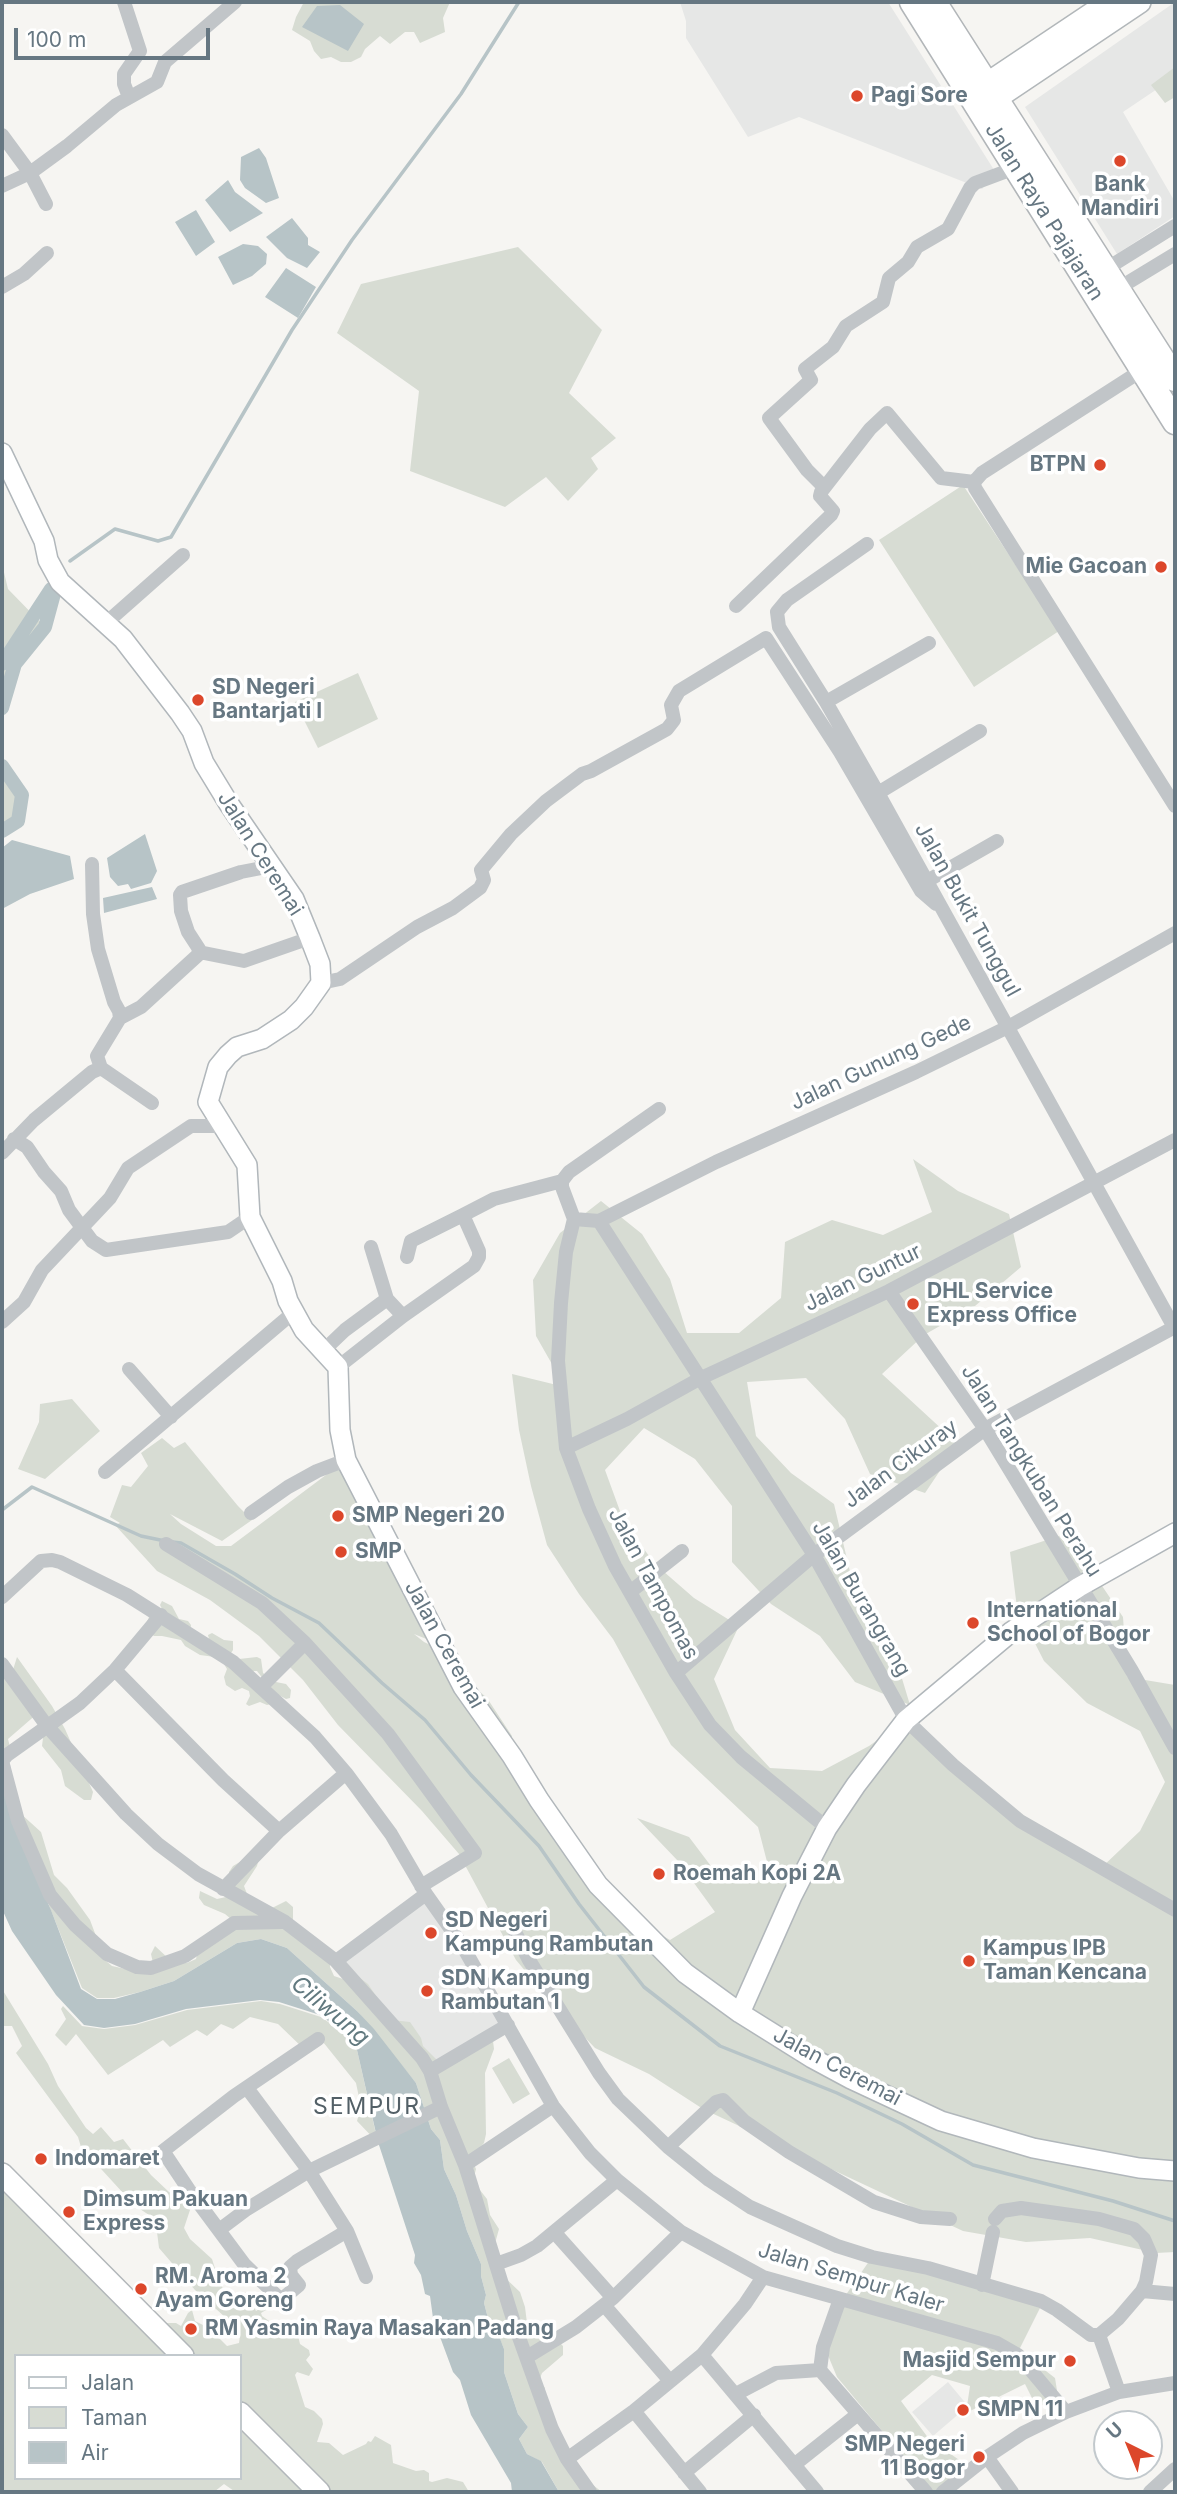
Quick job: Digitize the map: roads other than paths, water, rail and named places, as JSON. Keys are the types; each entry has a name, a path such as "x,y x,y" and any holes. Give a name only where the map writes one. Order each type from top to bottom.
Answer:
{"highway":[{"name":"Jalan Raya Pajajaran","path":"912,2 1113,278 1153,363 1175,422"},
{"name":"Jalan Raya Pajajaran","path":"934,2 983,97 1015,168 1153,363 1175,379"}],"main road":[{"path":"983,97 1109,2"},
{"path":"983,97 1140,2"},
{"path":"2,2174 181,2354"},
{"path":"242,2415 319,2492"}],"street":[{"path":"124,2 140,51 124,74 124,84 130,97"},
{"path":"2,186 30,173 130,97 157,82 165,62 235,2"},
{"path":"2,135 30,173 46,204"},
{"path":"824,487 807,470 769,418 811,380 805,369 833,347 846,326 883,302 889,278 908,262 917,247 948,229 970,188 975,183 1015,168"},
{"path":"1113,278 1142,246 1175,226"},
{"path":"1142,246 1157,264"},
{"path":"3,285 24,274 47,253"},
{"path":"1113,278 1157,264 1175,254"},
{"path":"1153,363 982,472 974,482 975,488 1175,806"},
{"path":"736,606 834,512 820,496 824,487 870,429 887,413 941,478 974,482"},
{"name":"Jalan Ceremai","path":"2,453 44,541 48,560 60,582 123,639 180,713 192,731 204,763 229,804 294,899 320,964 321,983"},
{"name":"Jalan Bukit Tunggul","path":"867,544 787,600 777,612 779,627 827,702 1175,1328"},
{"path":"106,622 183,555"},
{"path":"463,1215 479,1251 477,1262 338,1367 304,1330 250,1217 247,1165 208,1102 218,1067 237,1047 262,1039 291,1020 321,983 340,979 417,927 473,894 484,885 481,870 511,834 546,801 582,774 667,729 674,720 671,705 678,691 766,638 841,752 921,891 940,907"},
{"path":"827,702 929,642"},
{"path":"877,793 980,731"},
{"path":"927,881 997,841"},
{"path":"92,864 93,914 98,948 120,1018"},
{"path":"199,952 181,911 182,892 241,872 272,866"},
{"name":"Jalan Gunung Gede","path":"599,1221 716,1162 916,1072 1008,1027 1175,933"},
{"path":"199,952 244,961 310,938"},
{"path":"152,1103 101,1068 97,1056 120,1018 141,1007 199,952"},
{"path":"2,1153 14,1139 92,1072 101,1068"},
{"path":"407,1257 411,1241 494,1199 562,1181 569,1172 659,1110"},
{"path":"2,1322 24,1302 42,1270 110,1198 128,1168 191,1126 221,1126"},
{"path":"14,1139 27,1147 61,1191 69,1210 92,1241 106,1250 228,1232 250,1217"},
{"name":"Jalan Guntur","path":"566,1448 627,1419 701,1378 889,1291 1175,1140"},
{"path":"562,1181 574,1219 599,1221"},
{"name":"Jalan Tampomas","path":"574,1219 565,1265 558,1361 566,1448 604,1544 676,1673 710,1725 741,1757 827,1828"},
{"name":"Jalan Burangrang","path":"599,1221 792,1525 814,1555 906,1720 953,1765 1020,1821 1175,1910"},
{"path":"371,1247 387,1299 403,1316"},
{"name":"Jalan Tangkuban Perahu","path":"889,1291 985,1429 1132,1671 1175,1748"},
{"path":"323,1351 345,1330 387,1299"},
{"path":"105,1472 294,1312"},
{"name":"Jalan Cikuray","path":"676,1673 814,1555 985,1429 1175,1328"},
{"name":"Jalan Ceremai","path":"338,1367 340,1430 346,1460 463,1687 598,1885 685,1973 740,2013 851,2079 941,2120 1033,2148 1139,2168 1175,2171"},
{"path":"130,1368 171,1417"},
{"path":"251,1513 288,1487 317,1471 346,1460"},
{"path":"740,2013 792,1896 827,1828 906,1720 1011,1632 1079,1587 1175,1532"},
{"path":"166,1544 262,1603 306,1643 388,1734 475,1853 336,1961"},
{"path":"630,1592 682,1551"},
{"name":"Jalan Sempur Kaler","path":"2,1597 32,1567 52,1560 127,1595 233,1662 315,1737 346,1773 391,1834 461,1945 553,2106 590,2153 617,2180 681,2232 763,2277 996,2343 1018,2355 1066,2412"},
{"path":"161,1615 115,1670 80,1703 2,1761 18,1821 50,1895 75,1925 107,1954 137,1968 150,1968 185,1956 234,1923 285,1922"},
{"path":"261,1687 306,1643"},
{"path":"2,1664 47,1726 126,1814 158,1844 198,1874 285,1922 336,1961 422,2058 430,2070 435,2110 465,2165 552,2429 567,2459 590,2492"},
{"path":"115,1670 223,1780 279,1830"},
{"path":"223,1889 279,1830 346,1773"},
{"path":"510,1922 529,1960 618,2099 668,2147 709,2180 750,2207 837,2246 928,2268 982,2285 1041,2301 1057,2309 1091,2335 1099,2335 1118,2319 1142,2291 1151,2255 1144,2239 1134,2229 1099,2219 1021,2208 1002,2211 994,2226 982,2285"},
{"path":"430,2070 508,2025"},
{"path":"318,2039 163,2151 244,2264 281,2300 299,2285 291,2275 290,2267 347,2231"},
{"path":"247,2088 309,2171 347,2231 366,2277"},
{"path":"668,2147 716,2102 723,2100 744,2121 789,2152 874,2202 921,2217 950,2219"},
{"path":"465,2165 553,2106"},
{"path":"219,2231 247,2209 309,2171 435,2110"},
{"path":"496,2264 522,2255 555,2233 617,2180"},
{"path":"527,2357 569,2332 608,2302 681,2232"},
{"path":"555,2233 670,2381"},
{"path":"567,2459 634,2411 702,2355 739,2312 763,2277"},
{"path":"1142,2291 1175,2294"},
{"path":"840,2300 823,2347 820,2370 926,2492"},
{"path":"1099,2335 1119,2392"},
{"path":"702,2355 817,2492"},
{"path":"736,2393 776,2373 820,2370"},
{"path":"943,2492 1023,2433 1066,2412 1119,2392 1175,2383"},
{"path":"634,2411 700,2492"},
{"path":"794,2465 858,2414"},
{"path":"684,2473 754,2416"},
{"path":"987,2457 1012,2492"},
{"path":"1150,2492 1175,2469"}],"water":[{"path":"340,5 364,24 348,51 302,27 317,6"},
{"path":"259,148 266,158 279,198 266,203 245,188 240,180 241,157"},
{"path":"228,180 235,192 263,213 230,232 205,200"},
{"path":"196,210 215,242 196,256 175,222"},
{"path":"292,218 308,238 308,245 320,252 307,268 287,258 266,237"},
{"path":"243,244 258,246 267,254 266,264 252,276 233,285 218,257"},
{"path":"286,268 316,287 298,318 265,297"},
{"path":"145,834 157,871 151,883 131,889 128,884 118,886 110,877 107,858"},
{"path":"12,840 70,856 74,879 30,894 2,909 2,848"},
{"path":"152,887 157,899 104,913 103,898"},
{"name":"Ciliwung","path":"2,1782 18,1835 51,1910 81,1989 97,1999 115,1999 174,1981 237,1943 261,1939 287,1948 374,2029 416,2083 431,2129 440,2140 444,2169 481,2264 486,2295 484,2303 489,2322 504,2349 504,2372 518,2414 528,2427 519,2439 527,2454 541,2461 559,2492 512,2492 511,2483 471,2415 460,2380 453,2372 433,2318 430,2296 425,2294 421,2275 414,2263 415,2255 378,2142 357,2050 346,2034 320,2015 279,2002 260,2000 186,2009 135,2024 104,2028 84,2025 56,1995 12,1931 2,1909"}],"waterway":[{"path":"70,561 115,529 158,541 171,537 292,330 352,240 461,94 519,2"},
{"path":"2,708 15,664 45,627 58,579"},
{"path":"2,664 51,589"},
{"path":"2,766 22,795 18,821 2,831"},
{"path":"2,1510 32,1487 141,1536 165,1541"},
{"path":"172,1542 181,1543 319,1623 425,1720 471,1775 539,1846 579,1904 644,1987 720,2046 837,2093 902,2124 973,2165 1113,2201 1175,2221"}],"place":[{"name":"Pagi Sore","path":"857,96"},
{"name":"Bank Mandiri","path":"1120,161"},
{"name":"BTPN","path":"1100,465"},
{"name":"Mie Gacoan","path":"1161,567"},
{"name":"SD Negeri Bantarjati I","path":"198,700"},
{"name":"DHL Service Express Office","path":"913,1304"},
{"name":"SMP Negeri 20","path":"338,1516"},
{"name":"SMP","path":"341,1552"},
{"name":"International School of Bogor","path":"973,1623"},
{"name":"Roemah Kopi 2A","path":"659,1874"},
{"name":"SD Negeri Kampung Rambutan","path":"431,1933"},
{"name":"Kampus IPB Taman Kencana","path":"969,1961"},
{"name":"SDN Kampung Rambutan 1","path":"427,1991"},
{"name":"Indomaret","path":"41,2159"},
{"name":"Dimsum Pakuan Express","path":"69,2212"},
{"name":"RM. Aroma 2 Ayam Goreng","path":"141,2289"},
{"name":"RM Yasmin Raya Masakan Padang","path":"191,2329"},
{"name":"Masjid Sempur","path":"1070,2361"},
{"name":"SMPN 11","path":"963,2410"},
{"name":"SMP Negeri 11 Bogor","path":"979,2457"}],"district":[{"name":"SEMPUR","path":"367,2107"}]}
